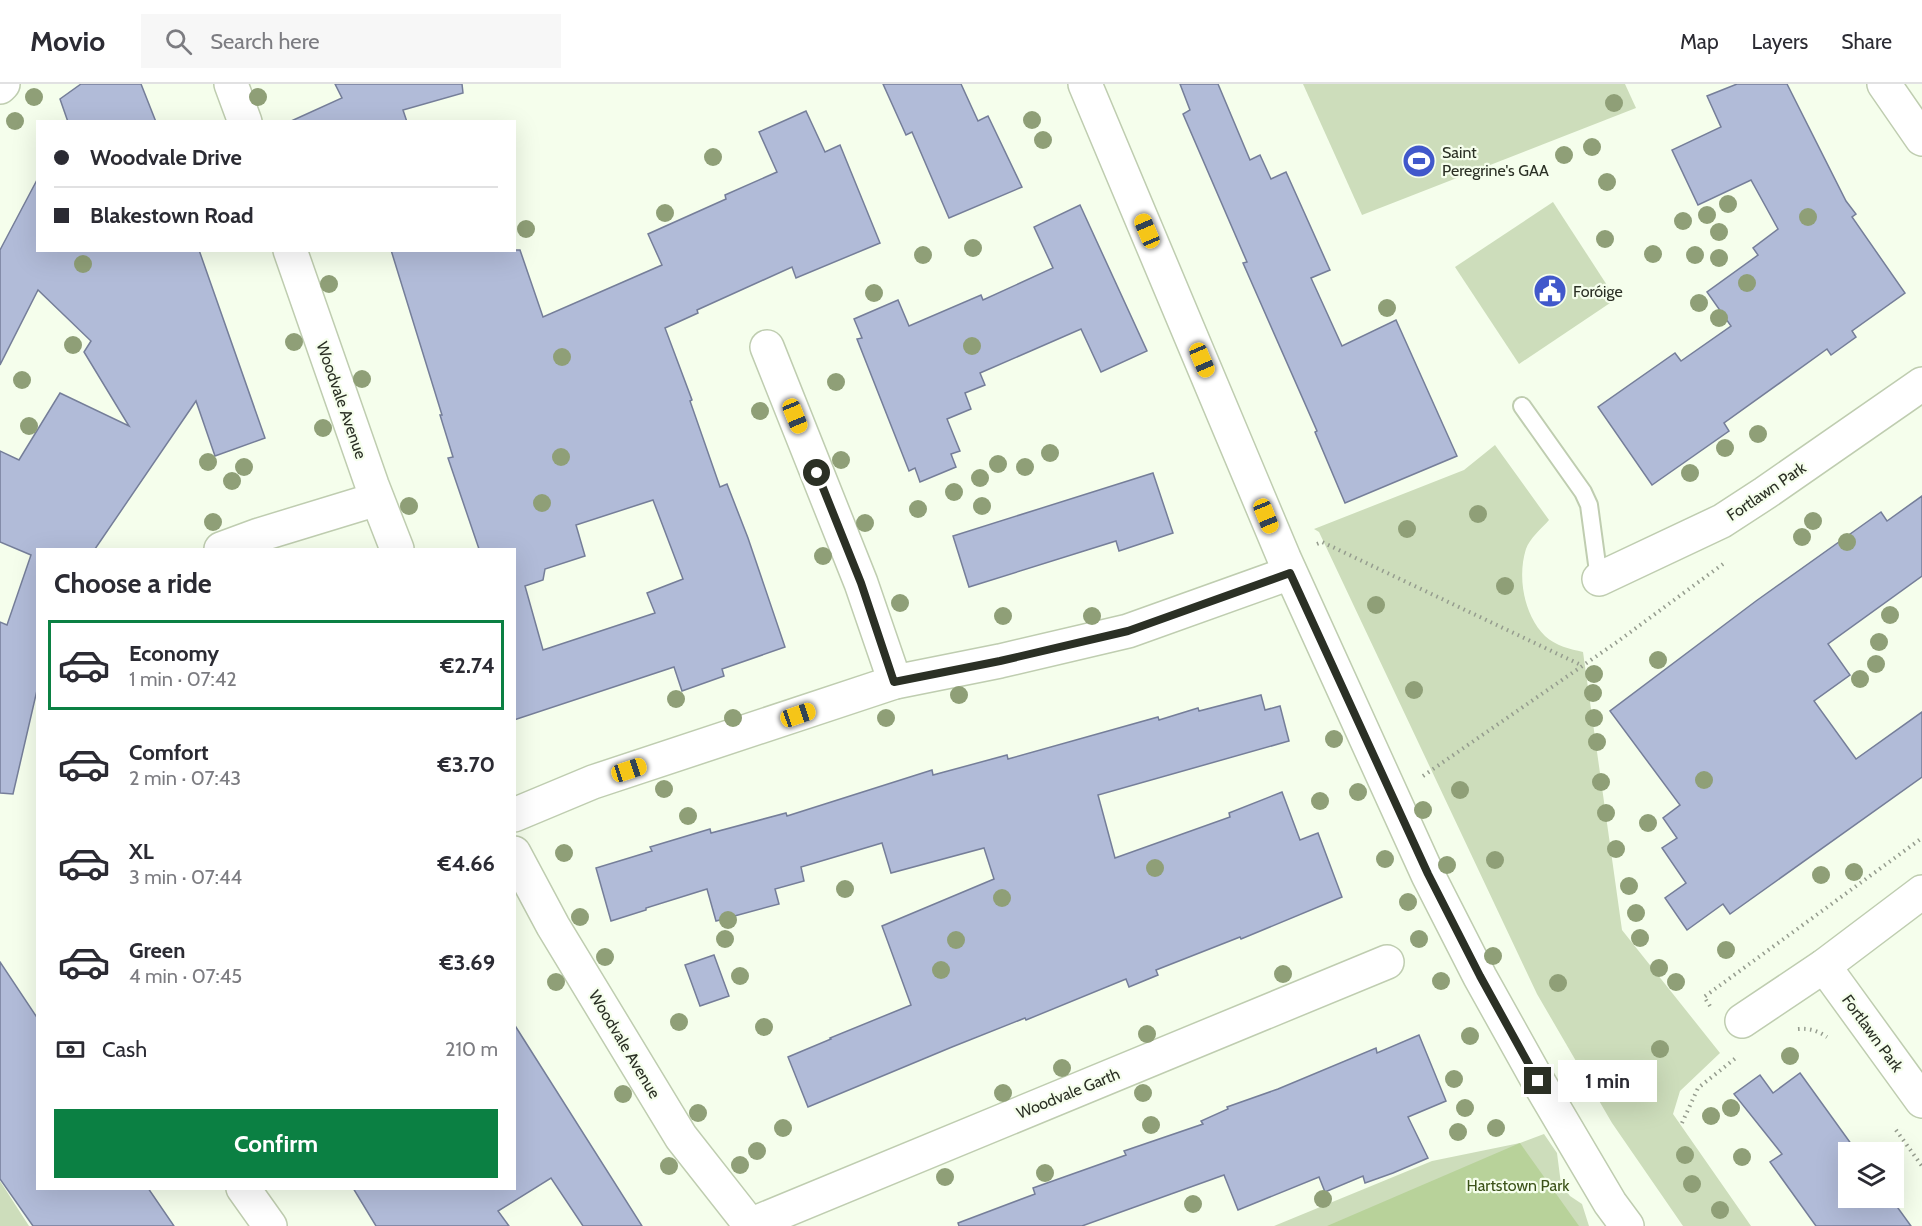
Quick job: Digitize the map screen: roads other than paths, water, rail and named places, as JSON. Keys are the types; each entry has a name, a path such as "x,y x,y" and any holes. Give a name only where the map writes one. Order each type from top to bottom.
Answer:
{"street":[{"path":"231,84 244,120"},
{"path":"1085,84 1287,565 1428,874 1485,986 1585,1161 1627,1226"},
{"path":"1884,84 1917,123"},
{"name":"Woodvale Avenue","path":"291,252 377,499 397,548"},
{"path":"767,347 861,583 894,682"},
{"name":"Fortlawn Park","path":"1599,579 1722,521 1765,494 1922,384"},
{"path":"224,548 377,499"},
{"path":"516,814 593,782 894,682 1000,661 1128,631 1287,565"},
{"name":"Woodvale Avenue","path":"516,857 553,927 681,1137 750,1225"},
{"path":"1742,1037 1824,966 1922,892"},
{"name":"Woodvale Garth","path":"750,1225 1387,962"},
{"name":"Fortlawn Park","path":"1824,966 1922,1101"},
{"path":"244,1190 270,1226"}],"lane":[{"path":"1522,406 1590,505 1599,579"}],"place":[{"name":"Saint Peregrine's GAA","path":"1419,161"},
{"name":"Foróige","path":"1550,291"}],"park label":[{"name":"Hartstown Park","path":"1518,1185"}]}
